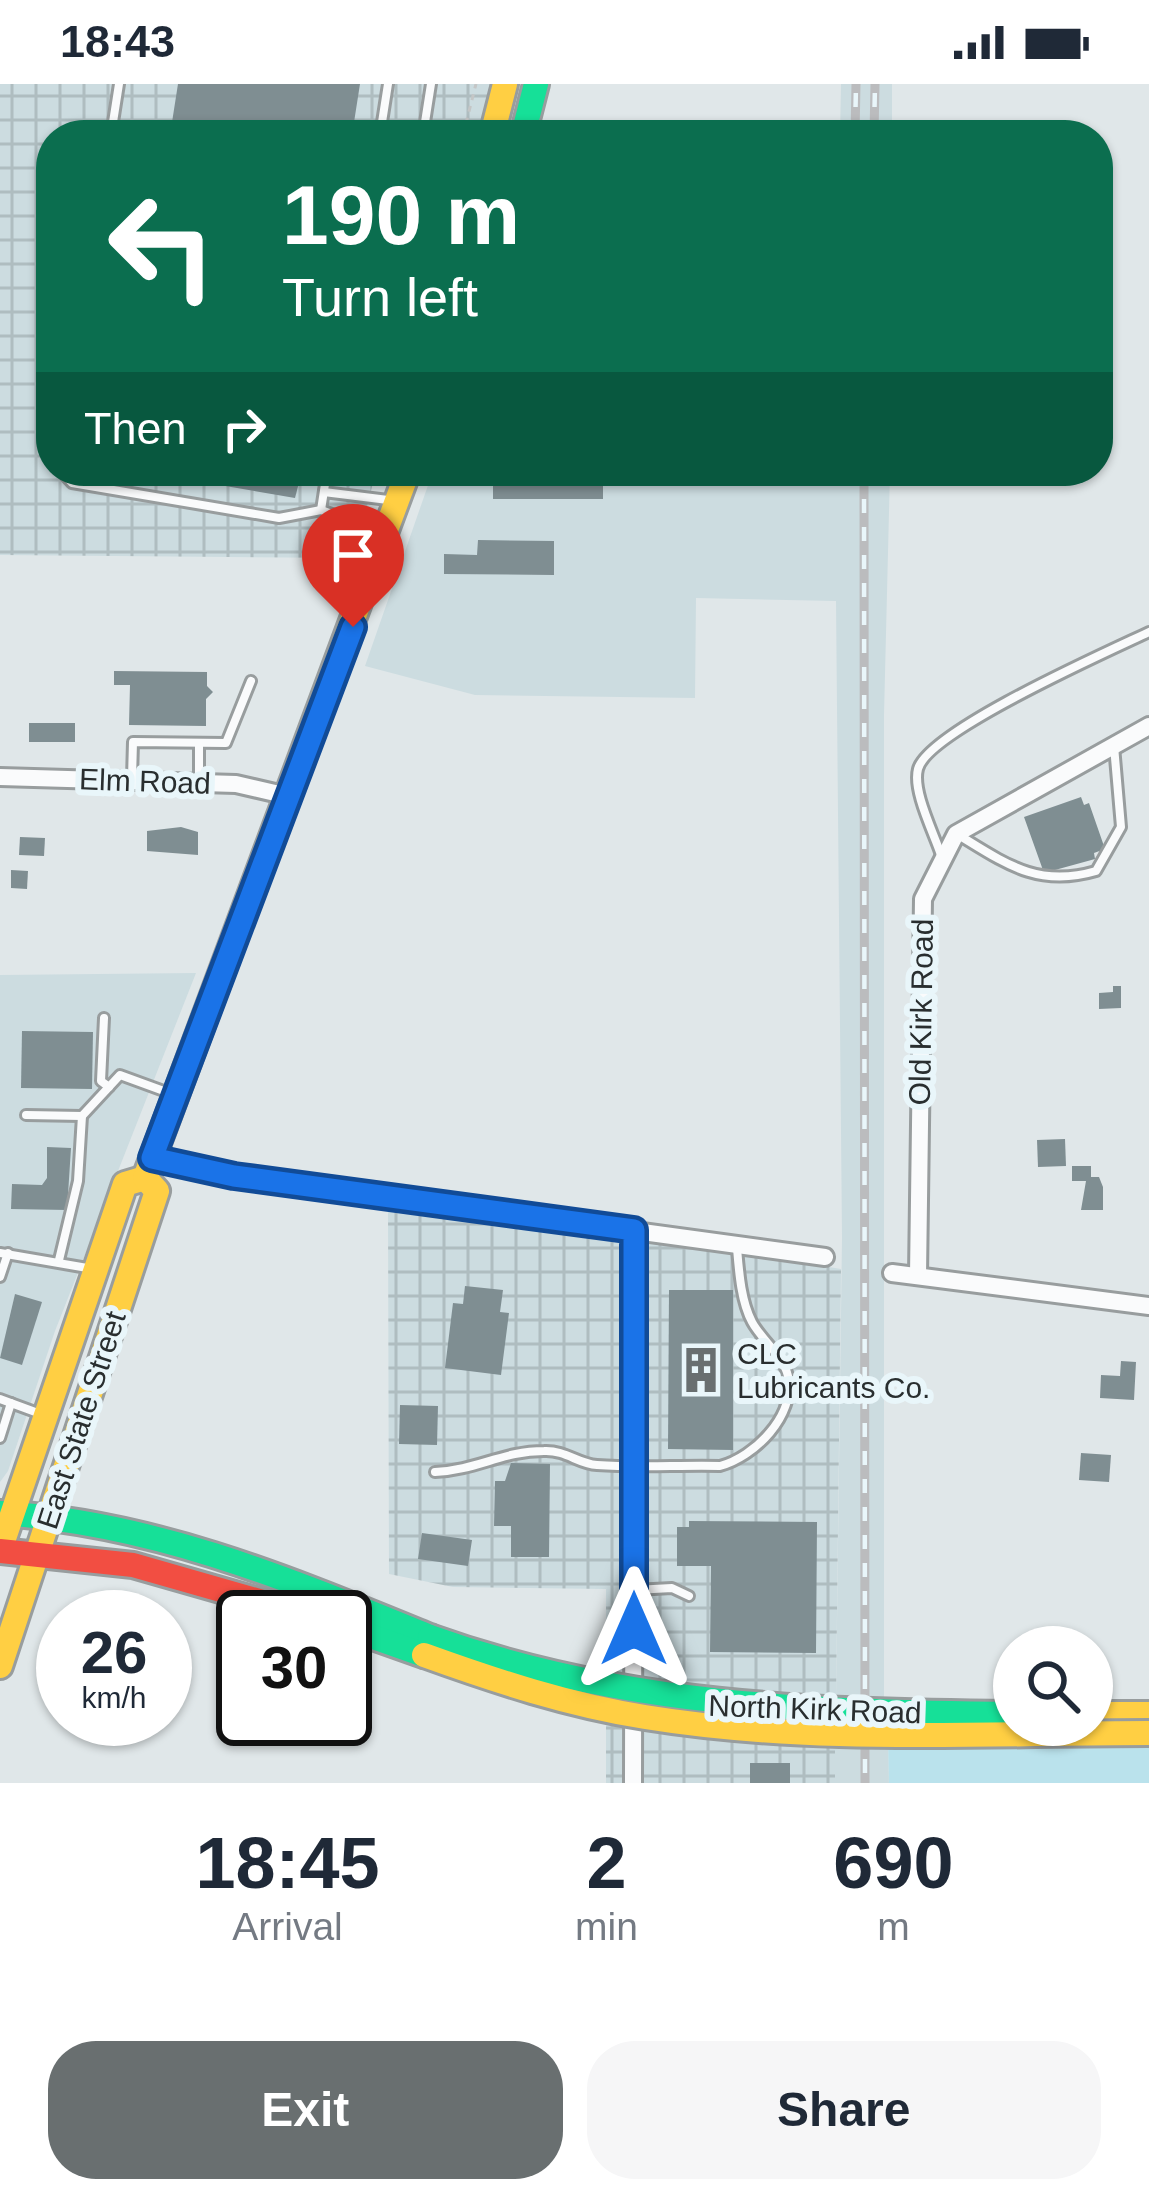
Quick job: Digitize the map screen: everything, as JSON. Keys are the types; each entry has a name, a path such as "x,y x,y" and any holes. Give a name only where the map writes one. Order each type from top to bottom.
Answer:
{"street":[{"path":"497,120 505,84"},
{"path":"527,120 536,84"},
{"name":"East State Street","path":"0,1550 6,1513 125,1184 148,1168 403,486"},
{"path":"956,834 1149,726"},
{"name":"Elm Road","path":"0,777 260,787 288,796"},
{"name":"Old Kirk Road","path":"918,1276 922,899 956,834"},
{"path":"148,1168 825,1257"},
{"name":"East State Street","path":"0,1666 157,1191 148,1168"},
{"path":"633,1783 634,1230"},
{"path":"892,1273 1149,1306"},
{"name":"North Kirk Road","path":"6,1513 49,1515 222,1550 537,1694 685,1723 760,1729 1149,1732"},
{"path":"0,1550 156,1570 224,1590"},
{"name":"North Kirk Road","path":"372,1633 544,1677 683,1704 766,1711 993,1714"},
{"path":"1113,1714 1149,1714"}],"lane":[{"path":"113,120 119,84"},
{"path":"382,120 388,84"},
{"path":"425,120 431,84"},
{"path":"90,486 279,518 321,510 387,534"},
{"path":"321,510 325,486"},
{"path":"324,492 398,502"},
{"path":"942,860 918,778 924,757 991,711 1149,632"},
{"path":"132,780 134,742 226,742 251,681"},
{"path":"199,743 199,784"},
{"path":"956,834 1010,866 1061,881 1096,871 1121,826 1114,746"},
{"path":"104,1018 101,1081 109,1087"},
{"path":"59,1259 78,1181 82,1116 120,1075 175,1095"},
{"path":"26,1115 82,1116"},
{"path":"436,1472 475,1470 497,1457 546,1450 563,1451 592,1466 720,1466 739,1461 773,1429 787,1401 788,1374 751,1319 737,1246"},
{"path":"0,1277 4,1253 59,1259 94,1269"},
{"path":"0,1399 44,1415"},
{"path":"0,1438 11,1403"},
{"path":"634,1590 672,1588 689,1596"}],"path":[{"path":"467,120 476,84"},
{"path":"346,560 347,532"}],"shaded area":[{"path":"0,84 495,84 486,120 36,120 36,486 372,486 354,558 0,555"},
{"path":"841,84 892,84 892,120 840,120"},
{"path":"428,486 890,486 884,715 884,1700 836,1700 842,1238 836,601 696,598 695,698 475,695 365,666"},
{"path":"196,973 55,1331 8,1471 0,1482 0,975"},
{"path":"388,1207 626,1233 841,1269 836,1700 780,1700 606,1680 606,1589 453,1587 389,1574"},
{"path":"606,1721 835,1741 835,1783 606,1783"},
{"path":"835,1741 888,1741 889,1783 835,1783"},
{"path":"888,1741 993,1742 993,1746 1149,1743 1149,1783 889,1783"}],"building":[{"path":"178,84 360,84 354,120 172,120"},
{"path":"225,486 298,486 295,498"},
{"path":"493,486 603,486 603,499 493,499"},
{"path":"478,540 554,541 554,575 444,574 444,554 477,555"},
{"path":"114,671 207,672 207,686 213,692 206,699 206,726 129,725 130,685 114,685"},
{"path":"29,723 75,723 75,742 29,742"},
{"path":"1081,797 1084,805 1089,803 1105,849 1094,853 1095,859 1044,873 1024,817"},
{"path":"181,827 198,832 198,855 147,851 147,831"},
{"path":"20,837 45,838 44,856 19,855"},
{"path":"11,870 28,871 27,889 11,888"},
{"path":"1113,986 1121,986 1121,1008 1099,1009 1099,993 1113,992"},
{"path":"22,1031 93,1032 92,1089 21,1088"},
{"path":"1065,1139 1066,1166 1038,1167 1037,1140"},
{"path":"47,1147 71,1148 67,1210 11,1209 12,1184 42,1185 47,1178"},
{"path":"1072,1166 1091,1166 1091,1177 1099,1177 1103,1210 1081,1210 1086,1181 1072,1181"},
{"path":"465,1286 503,1290 500,1312 509,1313 501,1375 445,1368 453,1303 463,1304"},
{"name":"CLC Lubricants Co.","path":"669,1290 733,1290 733,1450 668,1449"},
{"path":"15,1294 42,1302 22,1365 0,1358"},
{"path":"1121,1361 1136,1362 1134,1400 1100,1398 1101,1375 1120,1376"},
{"path":"400,1405 438,1406 437,1445 399,1444"},
{"path":"1081,1453 1111,1455 1109,1482 1079,1480"},
{"path":"511,1463 550,1464 549,1557 511,1557 511,1526 494,1526 495,1481 505,1481"},
{"path":"689,1521 817,1522 816,1653 710,1652 711,1566 677,1566 677,1527 689,1527"},
{"path":"422,1533 472,1540 468,1566 418,1559"},
{"path":"750,1763 790,1763 790,1783 750,1783"}],"railway":[{"path":"855,120 856,84"},
{"path":"874,120 875,84"},
{"path":"864,486 865,1783"}],"traffic: fast":[{"path":"527,120 536,84"},
{"path":"0,1513 113,1528 167,1541 272,1575 430,1637"},
{"path":"372,1637 424,1655"},
{"path":"430,1637 574,1678 718,1701 993,1714"}],"traffic: slow":[{"path":"496,120 505,84"},
{"path":"145,1178 402,486"},
{"path":"0,1550 125,1184 145,1178"},
{"path":"0,1666 157,1191 145,1178"},
{"path":"424,1655 589,1706 707,1725 833,1734 1149,1733"},
{"path":"1113,1714 1149,1714"}],"traffic: jam":[{"path":"0,1551 133,1565 220,1590"}],"place":[{"name":"CLC Lubricants Co.","path":"701,1370"}],"route":[{"path":"353,627 152,1158 234,1176 634,1230 634,1629"}]}
